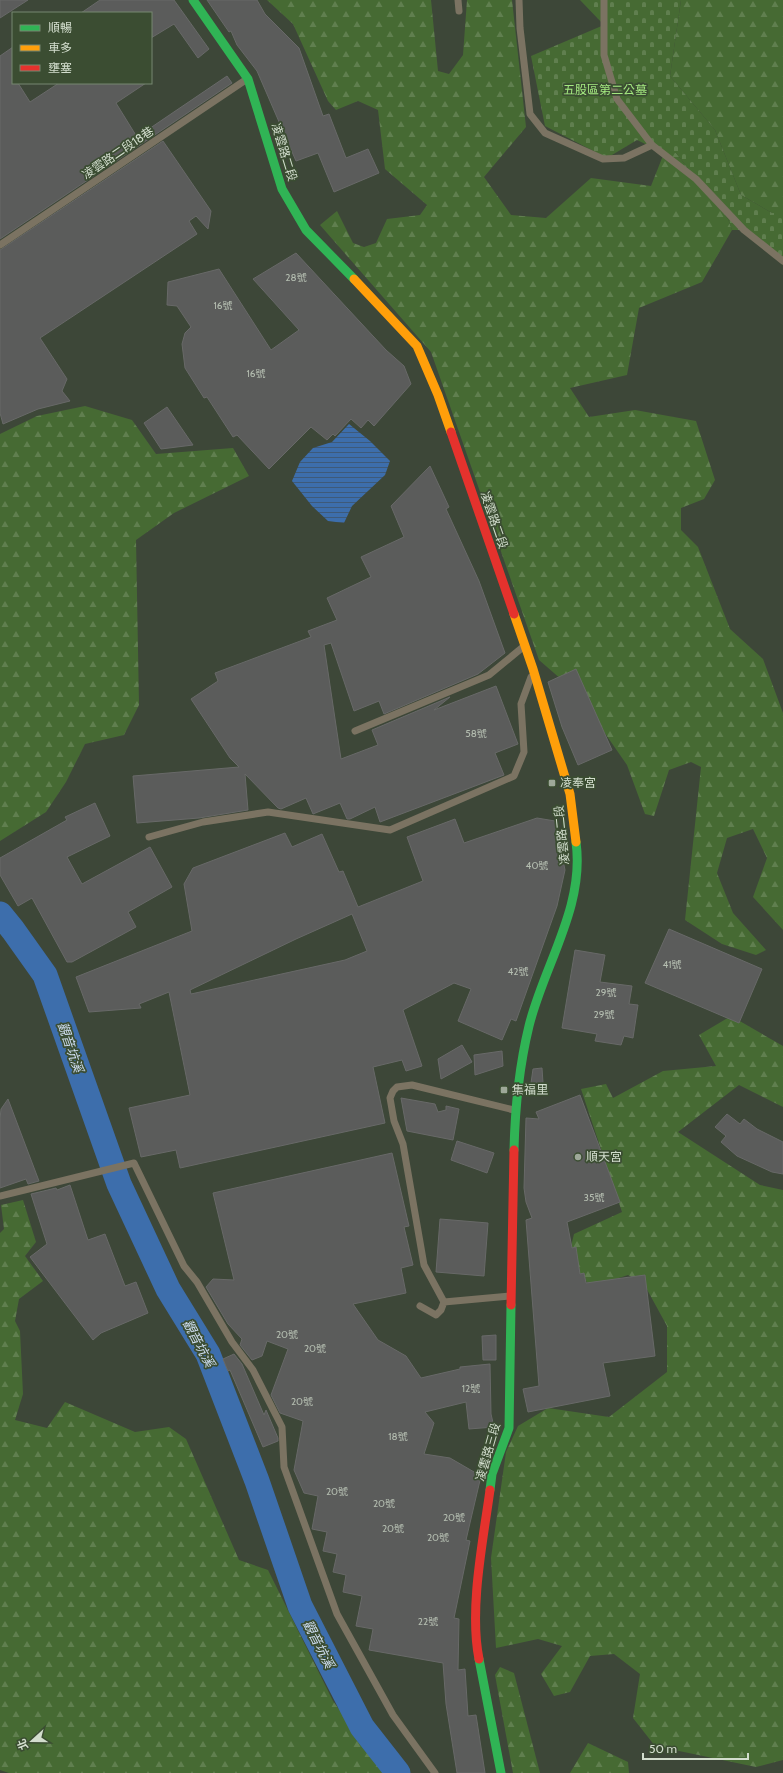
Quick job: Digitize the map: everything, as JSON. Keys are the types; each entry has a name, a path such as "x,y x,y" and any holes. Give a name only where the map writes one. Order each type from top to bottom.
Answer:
{"street":[{"name":"凌雲路二段","path":"192,0 248,79 282,189 306,230 385,310 417,346 438,395 525,645 570,794 579,862 577,881 565,923 529,1026 515,1110"},
{"name":"凌雲路三段","path":"501,1773 477,1651 476,1611 480,1561 492,1474 509,1428 515,1110"}],"lane":[{"path":"458,0 459,11"},
{"path":"519,0 520,28 530,114 545,133 603,159 624,158 652,145"},
{"path":"604,0 604,55 617,98 652,145 696,179 744,230 783,261"},
{"name":"凌雲路二段18巷","path":"0,245 248,79"},
{"path":"355,731 489,675 525,645"},
{"path":"149,837 203,822 268,812 390,830 514,776 524,752 521,704 533,669"},
{"path":"420,1306 436,1315 441,1310 444,1302 424,1265 403,1144 394,1121 390,1098 393,1091 397,1087 412,1085 515,1110"},
{"path":"0,1196 134,1163 184,1266 197,1282 232,1342 253,1370 282,1428 284,1467 337,1614 393,1715 435,1773"},
{"path":"444,1302 511,1296"}],"green space":[{"path":"267,0 431,0 438,71 449,74 463,55 467,0 512,0 526,127 484,177 511,215 546,218 591,178 651,186 664,153 676,153 728,219 732,230 702,282 639,308 627,375 570,388 589,417 635,410 696,421 715,480 704,499 681,508 681,530 698,547 730,629 763,659 783,713 783,930 753,897 767,858 753,829 727,838 717,873 733,913 766,950 756,955 722,944 685,920 701,767 691,762 669,770 654,816 645,814 627,765 577,693 539,660 431,352 320,225 337,211 353,243 364,247 376,243 387,219 420,215 427,205 385,169 378,110 358,101 336,110 328,101 293,24"},
{"name":"五股區第二公墓","path":"580,0 681,0 670,76 715,130 741,195 772,213 783,213 783,265 747,230 732,230 728,219 676,153 664,153 637,140 607,158 545,126 531,56 604,25"},
{"path":"681,0 783,0 783,213 772,213 741,195 715,130 670,76"},
{"path":"85,406 132,420 156,454 233,448 249,476 174,513 136,540 139,705 124,735 85,744 66,782 46,812 0,841 0,434 37,416"},
{"path":"731,1016 783,1046 783,1107 739,1085 678,1132 760,1185 783,1190 783,1760 756,1767 655,1746 633,1718 640,1674 614,1654 590,1656 570,1692 554,1696 541,1674 562,1646 538,1639 496,1648 491,1558 506,1452 518,1426 548,1408 609,1417 667,1372 667,1326 644,1284 628,1275 591,1287 568,1259 574,1234 622,1212 581,1089 606,1084 613,1098 663,1071 716,1066 699,1035"},
{"path":"23,1200 36,1242 25,1256 43,1281 19,1299 15,1321 20,1331 23,1394 15,1420 47,1428 65,1402 135,1432 169,1427 186,1439 239,1560 268,1570 333,1701 385,1773 9,1773 0,1770 0,1233 4,1229 1,1205"},
{"path":"500,1667 514,1673 540,1773 513,1773 495,1675"},
{"path":"588,1743 628,1762 629,1773 570,1773"}],"water":[{"path":"349,424 370,441 390,461 385,475 352,506 344,523 328,521 312,506 292,481 300,462 313,448 332,442"}],"building":[{"path":"0,0 28,0 0,18"},
{"path":"100,0 174,0 209,49 198,58 174,24 152,37 152,12 82,12"},
{"path":"207,0 257,0 265,14 299,48 323,116 329,114 346,158 368,149 379,173 334,192 318,153 296,161 257,71 237,45 231,31 229,32"},
{"path":"12,48 12,84 19,84 30,102 57,84 144,84 116,103 137,137 227,76 232,83 0,239 0,56"},
{"path":"163,141 211,211 208,229 196,216 189,221 197,234 40,338 67,379 62,391 70,401 38,409 3,424 0,413 0,250"},
{"path":"296,253 386,350 404,366 411,384 374,426 368,420 361,428 351,419 335,436 333,434 327,440 311,427 269,469 237,435 233,437 207,397 204,398 185,368 182,344 185,333 191,327 177,306 167,305 168,282 219,269 271,350 299,330 253,279"},
{"path":"167,407 193,445 161,449 144,423"},
{"path":"430,466 449,507 446,509 479,581 505,653 478,674 384,714 379,701 354,711 331,643 324,645 341,759 378,745 372,730 450,697 434,710 496,686 518,744 495,753 504,775 380,822 375,807 350,819 347,819 340,803 313,814 306,798 281,809 278,808 245,774 248,810 199,818 137,823 133,776 239,767 230,758 191,699 218,681 215,673 311,637 308,631 337,620 327,598 371,577 361,557 404,537 391,506"},
{"path":"576,669 612,750 578,765 562,727 548,682"},
{"path":"95,803 110,836 67,857 82,884 150,847 172,887 128,912 136,927 72,962 67,962 32,898 18,906 0,875 0,858 67,820 65,817"},
{"path":"537,818 555,821 565,870 557,906 516,1021 511,1019 502,1040 458,1021 471,989 454,983 403,1010 422,1066 406,1071 402,1060 373,1067 385,1123 180,1168 176,1150 141,1157 129,1108 190,1095 169,992 139,1004 141,1008 89,1012 76,977 192,931 184,884 193,868 285,833 292,847 322,834 339,872 343,871 358,907 423,881 407,837 455,819 464,843","holes":["352,914 367,951 345,960 191,994 190,990"]},
{"path":"669,929 762,969 739,1023 645,983"},
{"path":"575,950 605,955 600,982 632,986 629,1004 638,1005 633,1038 624,1036 621,1045 595,1041 597,1034 562,1028"},
{"path":"462,1045 472,1062 441,1079 438,1059"},
{"path":"502,1051 503,1066 475,1075 474,1055"},
{"path":"542,1068 543,1083 531,1083 533,1069"},
{"path":"580,1095 620,1202 567,1222 572,1248 576,1247 580,1274 584,1273 586,1283 645,1275 655,1356 603,1363 610,1396 528,1412 523,1389 539,1386 526,1220 532,1218 526,1202 524,1188 526,1118 539,1119 536,1112"},
{"path":"401,1098 435,1104 438,1112 446,1110 446,1106 459,1109 453,1140 407,1131"},
{"path":"8,1099 39,1181 28,1184 26,1179 0,1188 0,1119 1,1109"},
{"path":"727,1114 740,1124 744,1119 757,1129 783,1142 783,1174 772,1172 737,1156 721,1142 726,1136 715,1127"},
{"path":"457,1141 494,1153 487,1173 451,1160"},
{"path":"392,1153 409,1226 404,1227 413,1265 401,1268 406,1293 353,1304 378,1340 406,1356 421,1378 460,1369 460,1367 490,1364 491,1414 494,1427 469,1429 466,1402 425,1412 434,1423 424,1454 450,1458 481,1476 466,1540 470,1541 454,1618 459,1619 458,1670 465,1669 468,1716 476,1715 485,1773 457,1773 446,1704 443,1663 369,1650 373,1629 356,1626 362,1596 343,1592 346,1575 333,1572 337,1554 323,1551 327,1532 312,1529 318,1496 304,1493 294,1470 303,1421 280,1413 271,1395 288,1349 267,1341 262,1356 252,1360 240,1345 242,1339 228,1324 206,1287 213,1279 234,1280 213,1193"},
{"path":"70,1185 88,1240 105,1234 125,1286 136,1282 148,1313 101,1333 93,1340 30,1257 47,1244 31,1194 56,1188 57,1190"},
{"path":"440,1219 488,1223 484,1276 436,1272"},
{"path":"496,1335 496,1360 483,1360 482,1336"},
{"path":"234,1354 242,1364 264,1415 266,1410 278,1441 263,1447 230,1370 228,1371 223,1359"}],"waterway":[{"name":"觀音坑溪","path":"0,914 45,975 119,1184 168,1289 208,1354 257,1481 300,1606 362,1727 398,1773"}],"traffic: fast":[{"path":"193,0 248,79 282,189 306,230 354,279"},
{"path":"514,1150 518,1088 529,1026 544,981 562,936 575,890 577,866 576,842"},
{"path":"490,1490 492,1474 509,1428 511,1305"},
{"path":"479,1659 501,1773"}],"traffic: slow":[{"path":"354,279 417,346 438,395 451,432"},
{"path":"514,614 533,669 570,794 576,842"}],"traffic: jam":[{"path":"451,432 514,614"},
{"path":"511,1305 514,1150"},
{"path":"479,1659 476,1639 476,1597 490,1490"}],"place":[{"name":"凌奉宮","path":"552,783"},
{"name":"集福里","path":"504,1090"},
{"name":"順天宮","path":"578,1157"}]}
